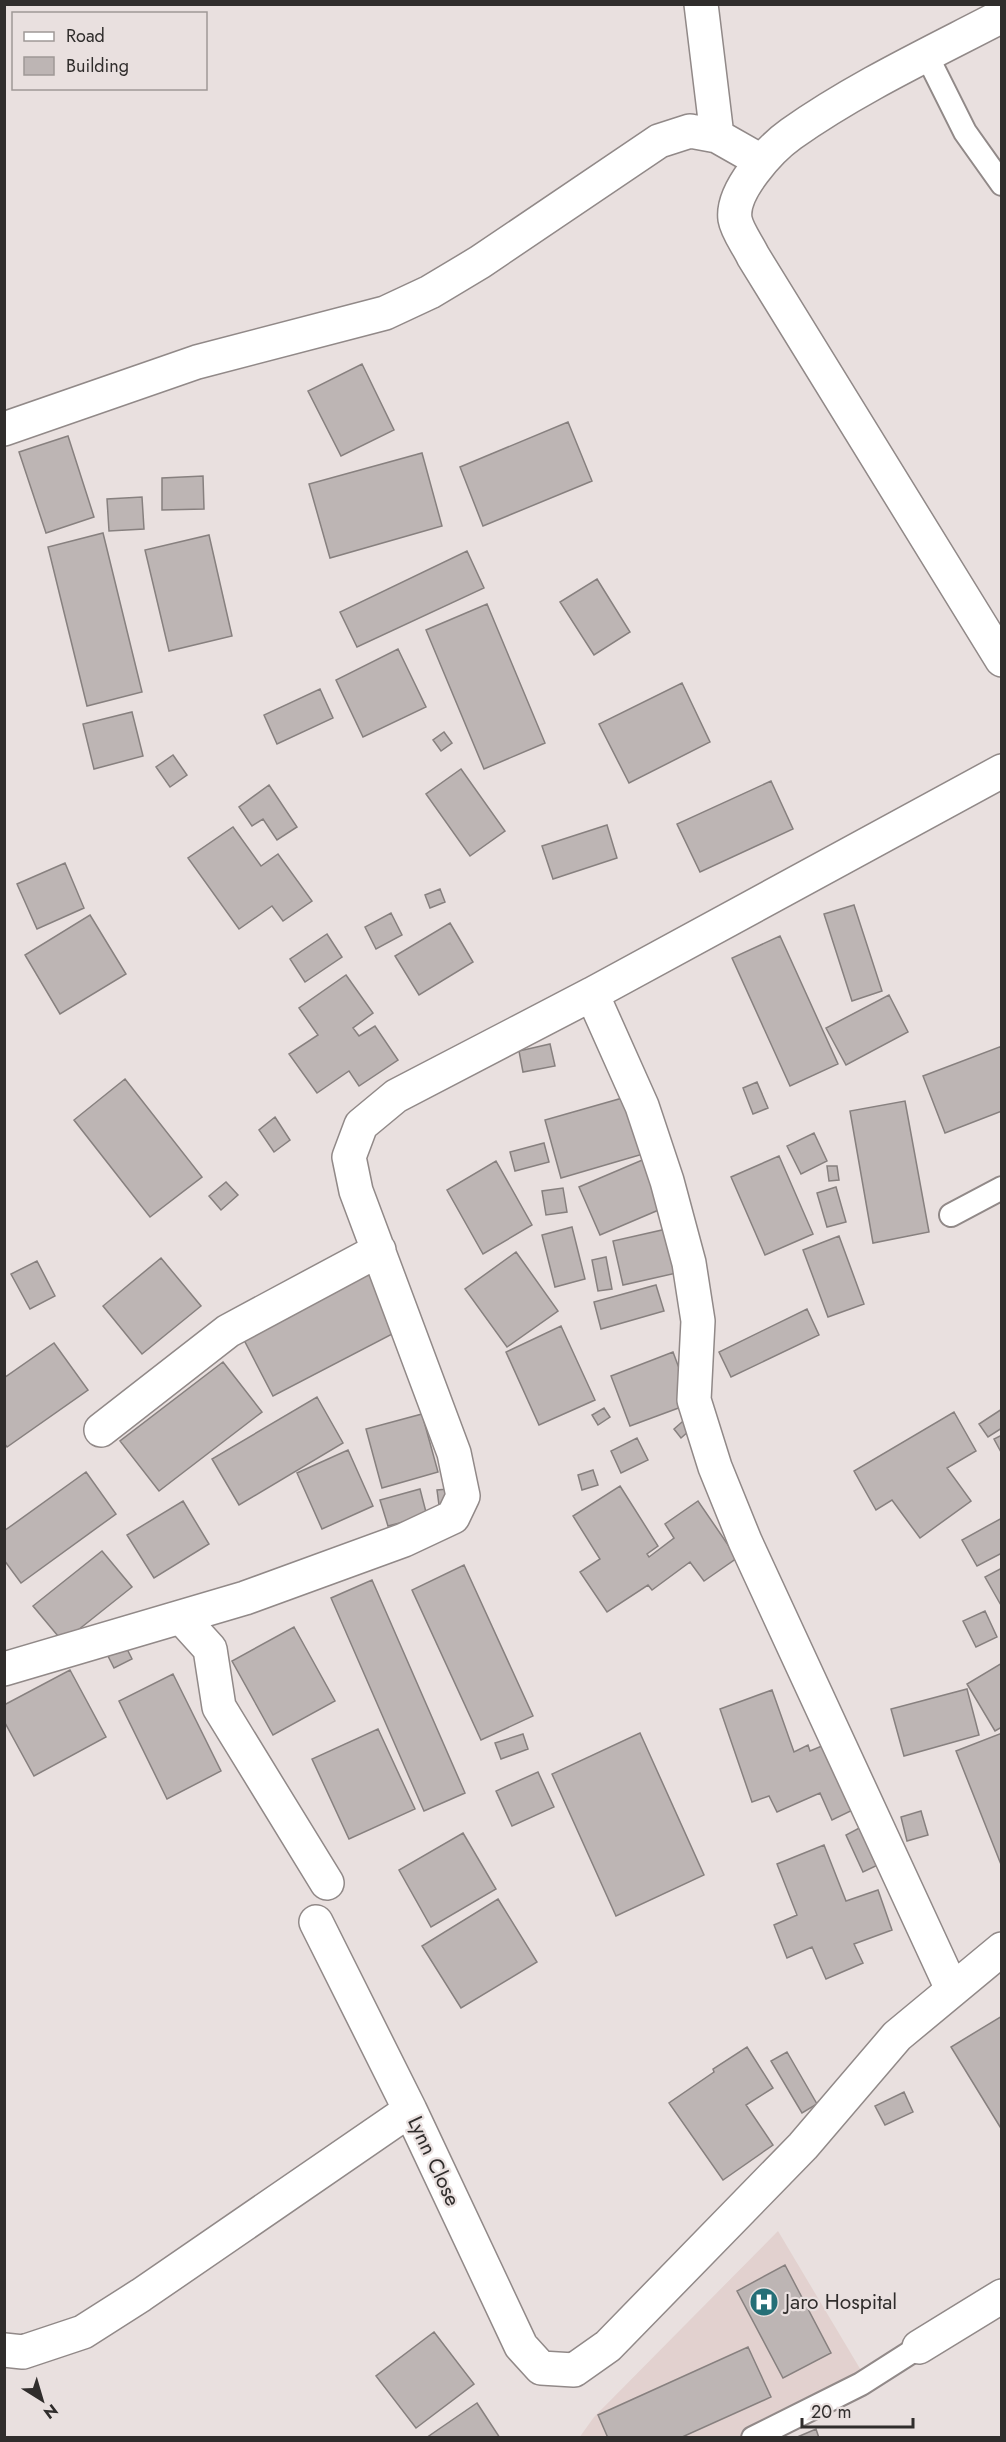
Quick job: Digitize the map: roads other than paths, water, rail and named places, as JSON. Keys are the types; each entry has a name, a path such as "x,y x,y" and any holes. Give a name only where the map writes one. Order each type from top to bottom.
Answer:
{"street":[{"path":"701,4 717,136"},
{"path":"1002,16 860,91 790,135 761,161 740,193 735,219 753,256 1002,660"},
{"path":"4,429 197,362 385,313 430,292 480,262 659,141 690,131 717,136 761,161"},
{"path":"4,1669 245,1598 394,1544 453,1516 463,1496 454,1453 356,1191 349,1157 361,1125 396,1096 592,994 1002,771"},
{"path":"592,994 642,1106 667,1181 690,1263 698,1321 694,1400 715,1467 750,1551 952,1989 1002,1949"},
{"path":"101,1430 228,1331 378,1250"},
{"path":"181,1617 210,1649 219,1707 327,1882"},
{"name":"Lynn Close","path":"316,1922 411,2110 521,2346 542,2368 574,2370 608,2346 803,2146 897,2036 952,1989"},
{"path":"14,2351 83,2332 141,2295 411,2110"},
{"path":"919,2347 1002,2296"}],"lane":[{"path":"927,56 965,132 1002,184"},
{"path":"951,1215 1002,1188"},
{"path":"753,2438 861,2384 919,2347"}],"place":[{"name":"Jaro Hospital","path":"764,2302"}]}
